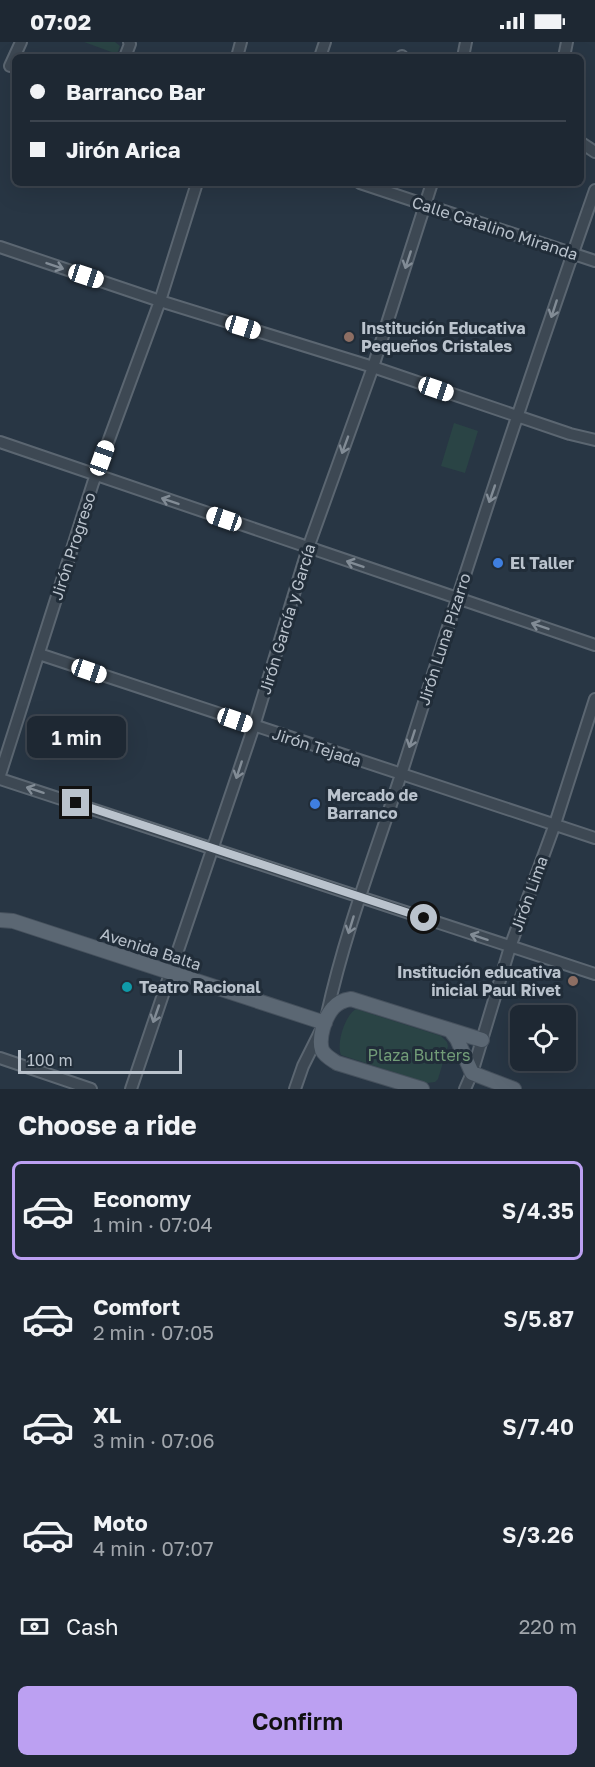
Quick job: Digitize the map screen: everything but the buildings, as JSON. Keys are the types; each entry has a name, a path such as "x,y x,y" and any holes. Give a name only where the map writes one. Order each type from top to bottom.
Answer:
{"main road":[{"name":"Avenida Balta","path":"0,920 13,921 325,1023"},
{"path":"422,1089 336,1063 326,1056 321,1043 325,1023 333,1007 342,1001 351,999 482,1040"},
{"path":"450,1030 457,1039 472,1073 514,1089"}],"street":[{"name":"Jirón Progreso","path":"0,777 96,475 160,301 196,186"},
{"name":"Calle Catalino Miranda","path":"369,186 595,261"},
{"name":"Jirón García y García","path":"131,1089 254,726 308,548 373,367 431,186"},
{"name":"Jirón Luna Pizarro","path":"295,1089 303,1066 325,1023 335,976 457,597 595,190"},
{"path":"0,247 160,301 373,367 570,434 595,440"},
{"path":"0,442 595,645"},
{"name":"Jirón Tejada","path":"39,654 595,838"},
{"name":"Jirón Lima","path":"465,1089 472,1073 510,947 555,824 595,699"},
{"path":"0,777 595,974"},
{"path":"0,1058 91,1089"}],"green space":[{"path":"84,42 115,42 120,46 117,54"},
{"path":"454,423 478,431 465,473 441,466"},
{"name":"Plaza Butters","path":"356,1009 441,1036 448,1046 438,1079 427,1083 341,1055 342,1030 348,1017"}],"place":[{"name":"Institución Educativa Pequeños Cristales","path":"349,337"},
{"name":"El Taller","path":"498,563"},
{"name":"Mercado de Barranco","path":"315,804"},
{"name":"Institución educativa inicial Paul Rivet","path":"573,981"},
{"name":"Teatro Racional","path":"127,987"}],"route":[{"path":"76,803 424,918"}]}
